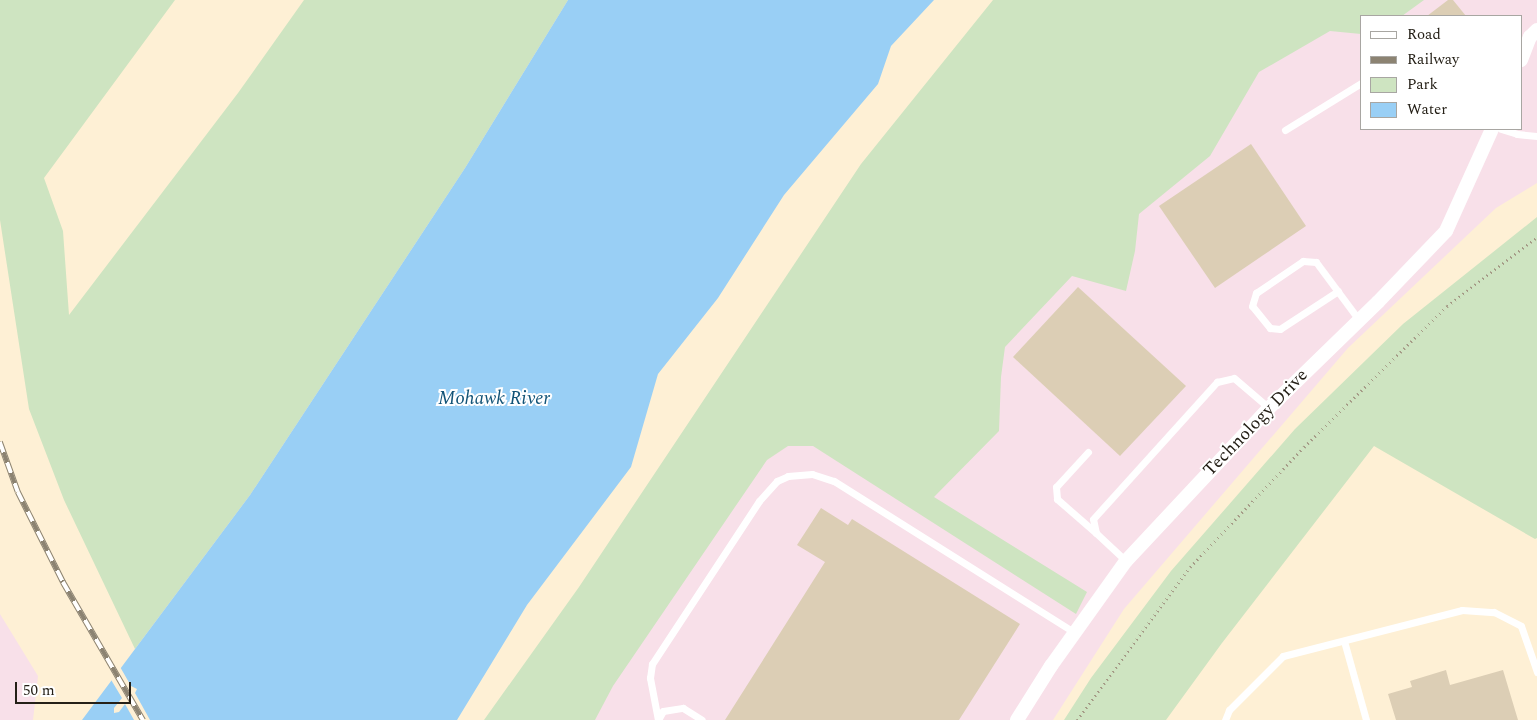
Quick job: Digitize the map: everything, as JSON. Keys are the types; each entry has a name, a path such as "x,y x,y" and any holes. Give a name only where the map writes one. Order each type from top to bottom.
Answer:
{"street":[{"path":"1522,57 1530,37 1537,30"},
{"name":"Technology Drive","path":"1017,720 1126,561 1269,408 1446,231 1492,130"}],"lane":[{"path":"1285,130 1360,84"},
{"path":"1504,130 1517,134 1537,136"},
{"path":"1338,291 1280,329 1270,328 1252,306 1256,294 1303,261 1316,262 1338,291 1359,320"},
{"path":"1096,533 1093,519 1217,382 1234,378 1269,408"},
{"path":"1088,452 1056,487 1057,499 1126,561"},
{"path":"658,720 650,678 652,664 759,501 777,481 788,476 812,474 834,481 1075,633"},
{"path":"1225,720 1229,710 1283,656 1462,610 1494,612 1520,626 1537,672"},
{"path":"1344,641 1366,720"},
{"path":"658,720 663,711 683,708 702,720"}],"path":[{"path":"1077,720 1190,567 1304,447 1447,306 1537,237"}],"shaded area":[{"path":"1327,0 1537,0 1537,183 1496,208 1348,348 1124,609 1053,720 562,720 770,438"},
{"path":"0,614 38,676 33,720 0,720"}],"green space":[{"path":"0,0 175,0 44,178 63,231 69,315 238,93 304,0 568,0 465,168 250,495 135,649 64,500 29,409 0,220"},
{"path":"993,0 1424,0 1403,15 1360,15 1360,34 1330,31 1259,72 1210,156 1139,214 1135,251 1126,291 1072,276 1005,347 1001,377 999,431 934,497 1087,592 1076,614 813,446 788,446 767,460 613,686 595,720 484,720 579,587 861,164"},
{"path":"1537,217 1537,538 1535,539 1374,446 1222,643 1166,720 1064,720 1091,678 1171,571 1295,429 1403,324"}],"water":[{"name":"Mohawk River","path":"568,0 934,0 891,46 878,84 784,195 718,298 658,374 631,467 527,605 457,720 82,720 250,495 465,168"}],"pier":[{"path":"119,665 131,686 137,689 135,693 150,720 134,720 125,704 119,712 114,713 114,708 122,698 110,678"}],"building":[{"path":"1448,0 1453,0 1465,15 1428,15"},
{"path":"1251,144 1306,226 1215,288 1159,206"},
{"path":"1078,287 1186,386 1120,456 1013,357"},
{"path":"821,508 848,525 852,519 1020,624 959,720 725,720 825,562 797,545"},
{"path":"1446,670 1450,685 1503,670 1518,720 1396,720 1388,694 1412,687 1410,681"}],"railway":[{"path":"0,442 18,492 63,582 143,720"}]}
